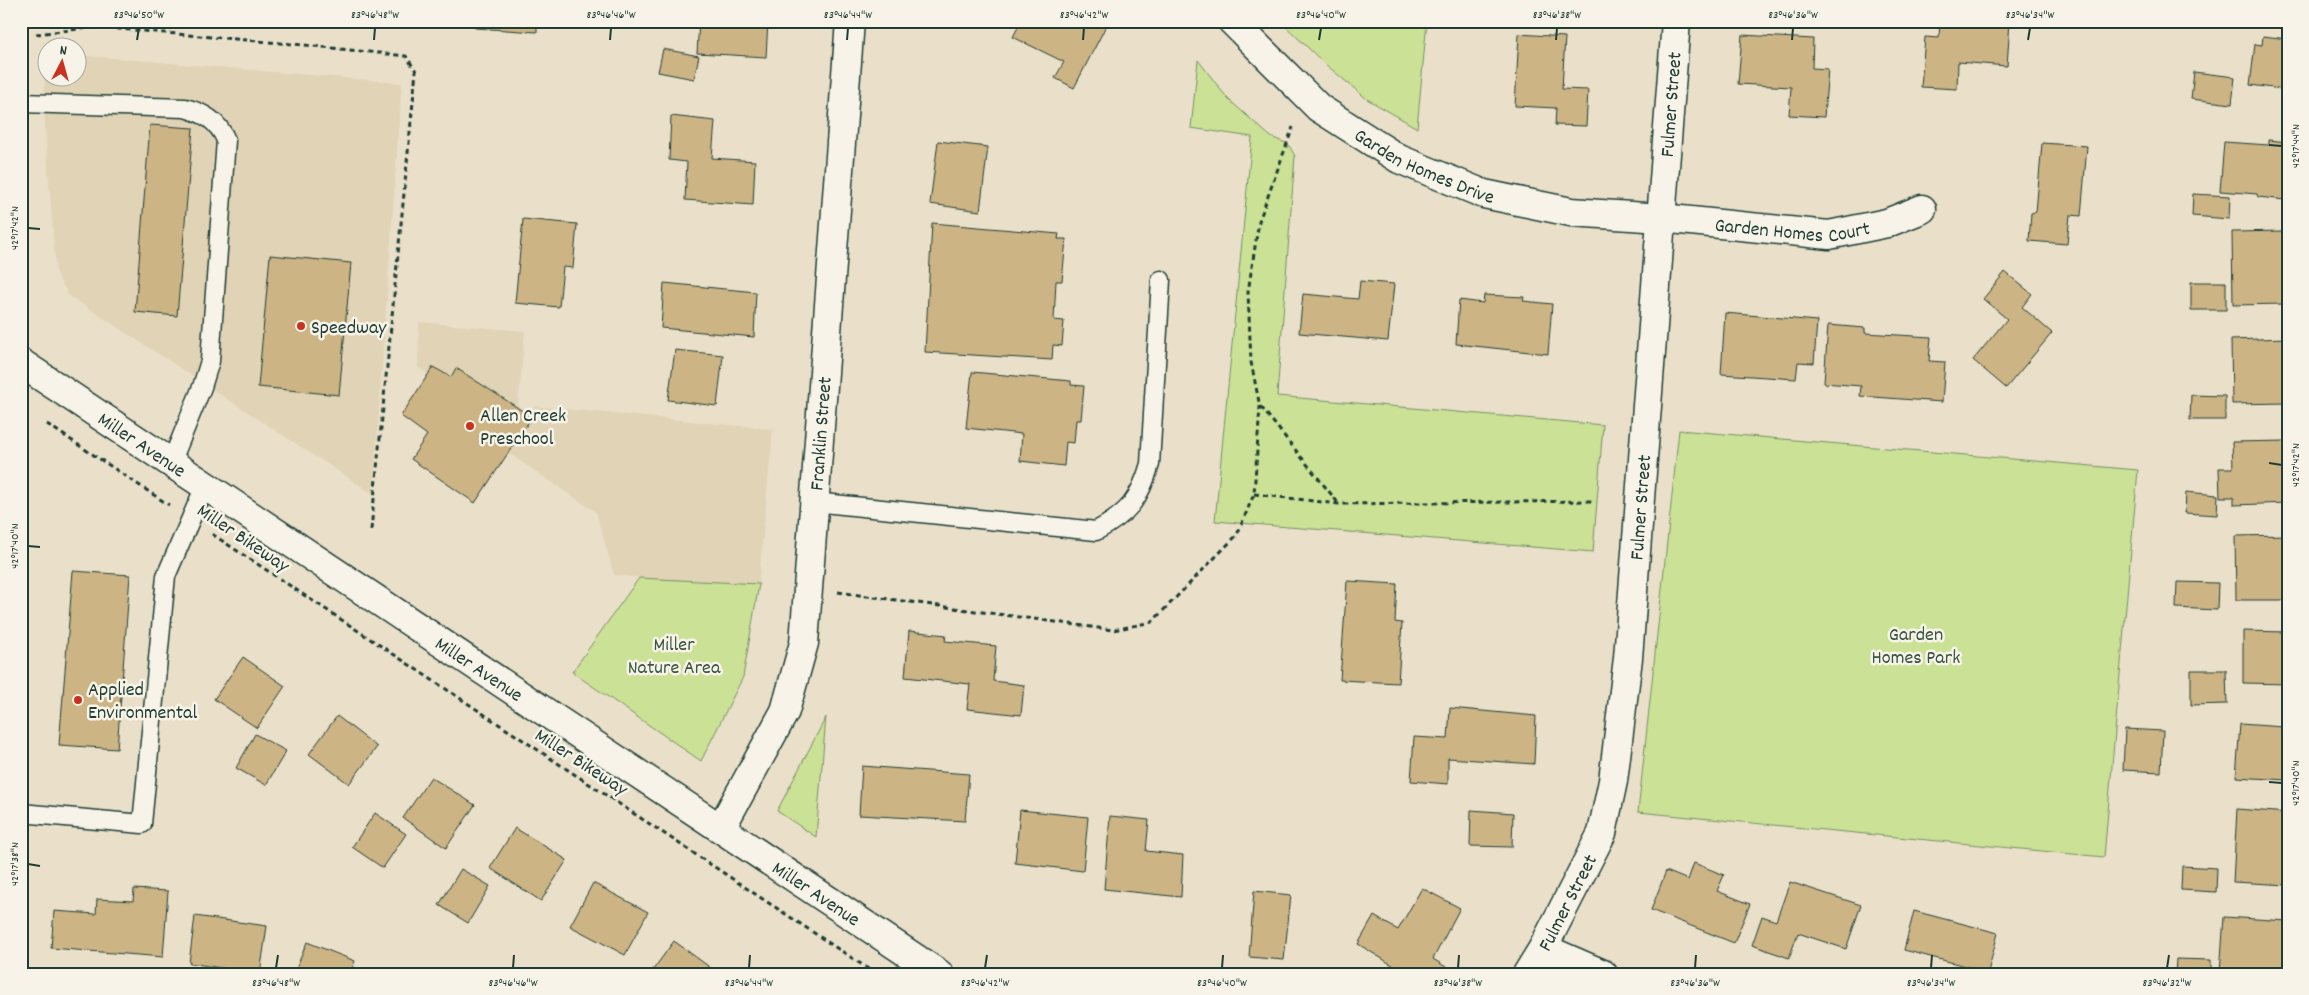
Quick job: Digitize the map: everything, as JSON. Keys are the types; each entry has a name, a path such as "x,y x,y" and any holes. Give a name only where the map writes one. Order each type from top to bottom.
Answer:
{"street":[{"name":"Franklin Street","path":"722,828 785,711 804,643 850,21"},
{"name":"Garden Homes Drive","path":"1232,21 1319,108 1399,159 1484,194 1571,212 1661,218"},
{"name":"Fulmer Street","path":"1527,974 1543,948 1602,833 1613,781 1628,658 1676,21"},
{"name":"Garden Homes Court","path":"1661,218 1829,235 1887,223 1922,209"},
{"name":"Miller Avenue","path":"21,364 940,974"},
{"path":"1543,948 1603,974"}],"lane":[{"path":"21,103 184,108 199,112 212,120 221,130 226,140 210,362 202,387 171,463"},
{"path":"814,502 1096,531 1114,521 1134,503 1144,487 1150,464 1161,280"},
{"path":"21,813 142,824 166,576 205,486"}],"path":[{"path":"36,34 96,27 295,44 406,56 416,71 371,530"},
{"path":"1260,406 1339,504"},
{"name":"Miller Bikeway","path":"47,424 876,974"},
{"path":"1254,494 1339,504 1592,501"}],"shaded area":[{"path":"88,56 402,83 373,494 68,295 56,273 45,128 44,88 88,88"},
{"path":"419,322 525,331 518,408 456,368 451,377 434,367 428,374 418,368"},
{"path":"534,406 773,429 758,590 614,575 596,512 508,453 532,417"}],"green space":[{"path":"1280,21 1427,21 1417,128 1367,99 1325,64"},
{"path":"1198,60 1228,99 1271,137 1288,144 1295,156 1277,396 1603,425 1593,552 1215,521 1252,137 1191,128"},
{"name":"Garden Homes Park","path":"1679,430 2138,470 2104,857 1638,812"},
{"name":"Miller Nature Area","path":"639,578 759,584 743,677 701,761 572,672"},
{"path":"826,717 816,837 777,811"}],"building":[{"path":"475,21 537,21 537,32 475,28"},
{"path":"699,21 768,21 766,57 697,53"},
{"path":"1021,21 1097,21 1106,26 1074,88 1055,78 1064,62 1013,37"},
{"path":"1940,21 2010,21 2007,66 1958,62 1957,89 1921,87 1925,37 1939,38"},
{"path":"1519,34 1565,37 1562,89 1588,90 1586,126 1555,125 1556,108 1515,106"},
{"path":"1742,35 1813,39 1812,68 1828,69 1824,117 1789,115 1791,87 1738,84"},
{"path":"2263,36 2288,39 2288,90 2250,85 2255,44 2262,45"},
{"path":"663,49 699,56 694,79 658,72"},
{"path":"2194,72 2235,77 2232,104 2191,99"},
{"path":"671,116 715,121 712,158 755,161 753,205 685,200 687,162 669,160"},
{"path":"150,125 193,128 177,316 135,312"},
{"path":"2269,140 2288,142 2285,200 2258,197 2257,194 2220,191 2224,142 2269,145"},
{"path":"938,141 988,147 980,211 930,204"},
{"path":"2042,143 2087,146 2081,216 2070,215 2067,244 2029,241 2031,213 2036,212"},
{"path":"2193,194 2230,196 2229,219 2192,216"},
{"path":"523,219 577,224 573,268 563,267 559,307 515,303"},
{"path":"932,223 1059,234 1058,239 1066,239 1062,281 1056,281 1054,320 1064,321 1062,346 1053,345 1052,360 925,352"},
{"path":"2284,231 2285,304 2233,305 2232,232"},
{"path":"270,255 351,263 339,395 258,387"},
{"path":"2005,272 2032,294 2022,307 2052,333 2006,388 1973,360 2007,319 1983,299"},
{"path":"1360,281 1394,284 1388,341 1299,333 1303,294 1358,299"},
{"path":"2191,282 2226,282 2226,310 2191,310"},
{"path":"664,283 756,292 754,337 661,328"},
{"path":"1484,295 1524,297 1523,301 1552,304 1548,354 1456,344 1459,300 1483,303"},
{"path":"1725,313 1817,321 1814,363 1798,362 1796,379 1721,374"},
{"path":"1828,325 1865,328 1865,333 1931,337 1929,361 1945,362 1942,402 1860,396 1861,386 1824,383"},
{"path":"2286,338 2288,403 2232,404 2231,340"},
{"path":"675,350 723,355 717,406 668,400"},
{"name":"Allen Creek Preschool","path":"433,367 451,377 456,368 532,417 475,503 411,459 427,435 401,416"},
{"path":"972,372 1071,381 1071,385 1084,386 1081,420 1076,420 1074,443 1066,442 1064,466 1020,461 1022,434 966,428"},
{"path":"2191,395 2225,396 2225,420 2190,420"},
{"path":"2286,441 2288,503 2234,505 2234,497 2220,497 2219,468 2233,468 2232,442"},
{"path":"2186,492 2218,495 2217,515 2185,513"},
{"path":"2288,535 2288,600 2236,600 2235,536"},
{"path":"73,571 130,575 117,749 59,745"},
{"path":"1347,581 1397,584 1395,622 1402,623 1398,683 1340,680"},
{"path":"2177,582 2218,583 2217,610 2176,608"},
{"path":"909,631 946,635 945,641 996,646 993,681 1024,685 1021,715 967,709 970,684 905,677"},
{"path":"2243,631 2288,632 2288,684 2243,683"},
{"path":"243,657 285,686 257,728 214,699"},
{"path":"2191,670 2226,670 2227,704 2191,705"},
{"path":"1450,708 1536,716 1534,764 1448,758 1448,784 1411,781 1414,737 1448,739"},
{"path":"337,716 377,747 349,784 309,754"},
{"path":"2240,724 2284,727 2283,746 2288,746 2288,780 2236,777"},
{"path":"2125,729 2163,731 2161,772 2123,770"},
{"path":"255,734 286,751 266,785 236,768"},
{"path":"862,766 969,774 965,821 859,815"},
{"path":"431,777 475,805 446,848 403,818"},
{"path":"2237,809 2288,813 2288,885 2233,882"},
{"path":"1020,810 1088,817 1083,871 1015,863"},
{"path":"1471,810 1513,813 1512,847 1470,846"},
{"path":"375,813 406,834 383,868 352,847"},
{"path":"1110,816 1149,820 1146,851 1183,855 1181,897 1104,889"},
{"path":"515,828 567,860 541,901 490,868"},
{"path":"1694,863 1724,875 1717,891 1750,904 1734,943 1651,910 1666,871 1688,880"},
{"path":"2182,866 2217,868 2216,892 2181,890"},
{"path":"461,869 490,886 468,923 439,905"},
{"path":"1790,882 1861,905 1846,949 1798,933 1789,958 1752,945 1762,916 1776,921"},
{"path":"593,883 648,912 625,955 570,926"},
{"path":"1422,888 1460,908 1433,959 1446,967 1443,974 1407,974 1358,944 1374,916 1398,930"},
{"path":"134,889 168,891 163,957 51,948 54,911 96,914 97,899 133,901"},
{"path":"1254,891 1291,895 1284,960 1249,957"},
{"path":"1914,911 1998,933 1988,972 1904,950"},
{"path":"195,916 267,926 260,974 189,963"},
{"path":"2224,917 2288,921 2287,974 2220,972"},
{"path":"674,941 719,974 650,974"},
{"path":"307,942 355,961 350,974 294,974"},
{"path":"2176,959 2211,960 2211,974 2175,974"}],"place":[{"name":"Speedway","path":"301,326"},
{"name":"Allen Creek Preschool","path":"470,426"},
{"name":"Applied Environmental","path":"78,700"}]}
